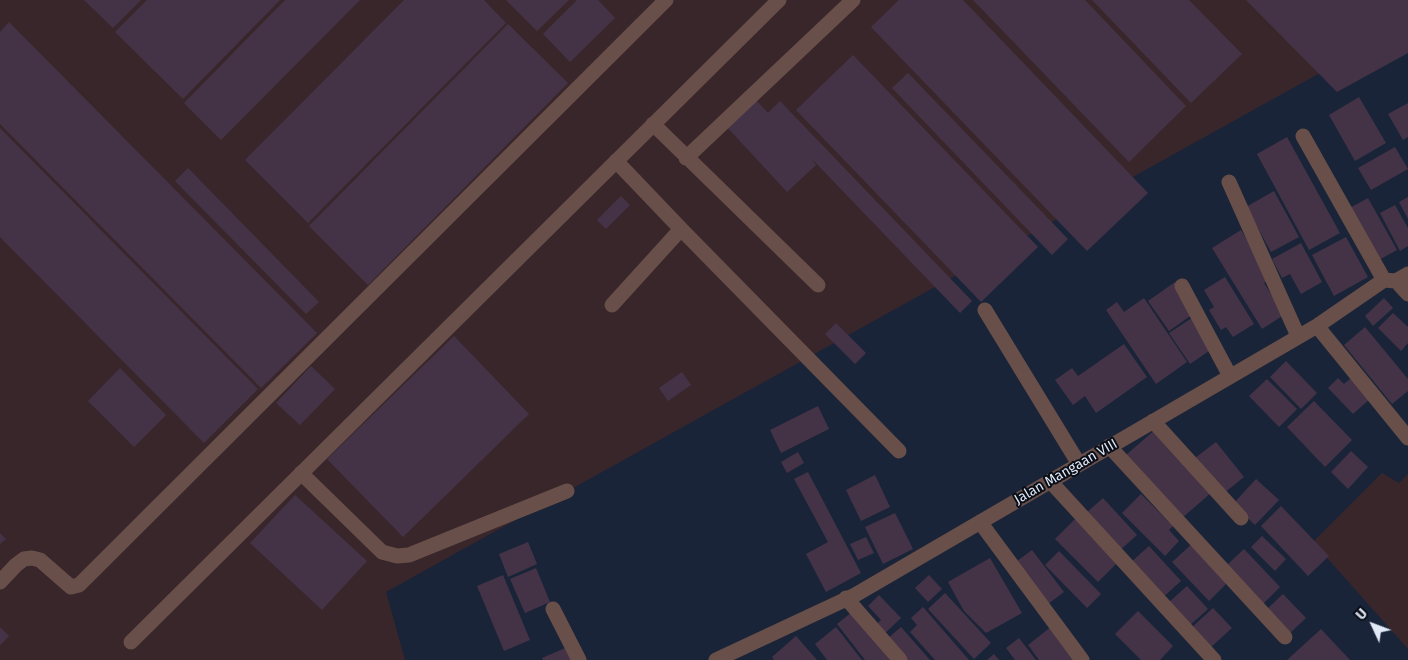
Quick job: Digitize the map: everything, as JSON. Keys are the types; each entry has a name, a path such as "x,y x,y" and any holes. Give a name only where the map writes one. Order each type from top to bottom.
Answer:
{"street":[{"path":"0,582 24,559 32,558 40,560 71,587 79,585 666,0"},
{"path":"130,642 779,0"},
{"path":"686,158 852,0"},
{"path":"654,124 686,158 818,286"},
{"path":"1302,136 1408,294"},
{"path":"616,161 898,451"},
{"path":"1229,182 1298,336"},
{"path":"612,305 681,229"},
{"name":"Jalan Mangaan VIII","path":"720,659 846,598 1317,326 1396,278"},
{"path":"1182,286 1230,376"},
{"path":"985,310 1079,464"},
{"path":"1317,326 1408,438"},
{"path":"1153,421 1241,518"},
{"path":"1109,446 1285,637"},
{"path":"301,473 382,552 397,556 409,555 567,491"},
{"path":"1050,480 1214,660"},
{"path":"980,522 1082,660"},
{"path":"846,598 900,660"},
{"path":"554,609 579,660"}],"shaded area":[{"path":"0,0 1408,0 1408,24 386,592 405,660 0,660"},
{"path":"1382,473 1399,483 1408,474 1408,649 1313,542"}],"building":[{"path":"84,0 141,0 113,28"},
{"path":"147,0 280,0 183,99 115,32"},
{"path":"285,0 360,0 221,140 184,103"},
{"path":"404,0 484,0 506,23 308,223 245,160"},
{"path":"506,0 569,0 537,31"},
{"path":"577,0 598,0 615,18 570,62 543,34"},
{"path":"899,0 963,0 1148,193 1087,251 871,27"},
{"path":"973,0 1085,0 1186,106 1129,162"},
{"path":"1092,0 1189,0 1242,54 1191,103"},
{"path":"1246,0 1408,0 1408,53 1337,92"},
{"path":"9,22 317,333 261,388 0,124 0,32"},
{"path":"508,24 568,83 368,285 309,226"},
{"path":"853,55 1038,247 981,302 796,110"},
{"path":"908,73 1068,239 1052,255 892,88"},
{"path":"1359,97 1386,143 1355,161 1329,115"},
{"path":"754,98 768,113 780,101 972,301 960,313 811,158 816,165 787,192 725,125"},
{"path":"1408,103 1408,137 1403,140 1388,114"},
{"path":"0,128 258,389 204,443 0,237"},
{"path":"1287,137 1340,233 1309,250 1257,154"},
{"path":"1395,147 1408,169 1371,190 1358,168"},
{"path":"188,168 319,302 306,314 175,181"},
{"path":"1274,191 1299,237 1271,252 1246,207"},
{"path":"621,196 630,205 606,229 597,220"},
{"path":"1408,197 1408,219 1399,202"},
{"path":"1368,198 1397,250 1377,261 1348,209"},
{"path":"1395,205 1408,228 1408,246 1400,251 1380,213"},
{"path":"1241,230 1271,279 1264,283 1284,315 1262,329 1212,248"},
{"path":"1346,237 1368,277 1334,296 1312,255"},
{"path":"1301,243 1322,282 1301,294 1290,274 1282,278 1272,259"},
{"path":"1225,277 1254,324 1233,337 1226,327 1221,330 1209,310 1214,307 1204,290"},
{"path":"1175,282 1196,312 1169,331 1148,301"},
{"path":"1144,298 1187,362 1156,384 1106,310 1117,302 1124,312"},
{"path":"1384,298 1393,308 1373,326 1365,316"},
{"path":"1393,313 1408,327 1408,343 1401,351 1378,328"},
{"path":"1195,316 1212,349 1190,364 1169,333"},
{"path":"836,323 866,353 855,364 825,334"},
{"path":"1365,327 1408,379 1408,391 1392,404 1344,345"},
{"path":"454,336 529,414 403,537 327,459"},
{"path":"1124,344 1147,377 1096,413 1085,396 1073,405 1055,380 1072,368 1078,376"},
{"path":"1286,361 1317,393 1301,409 1270,377"},
{"path":"311,366 335,389 300,425 276,403"},
{"path":"120,368 166,415 134,447 88,401"},
{"path":"682,372 691,385 668,401 659,388"},
{"path":"1352,377 1371,398 1353,414 1328,388 1338,378 1344,384"},
{"path":"1267,379 1297,409 1279,427 1249,396"},
{"path":"1314,401 1352,440 1325,467 1287,427"},
{"path":"818,406 829,429 781,453 770,430"},
{"path":"1157,428 1212,492 1181,519 1126,455"},
{"path":"1216,442 1244,477 1223,494 1195,458"},
{"path":"1351,451 1368,467 1348,489 1331,472"},
{"path":"798,452 804,463 787,473 781,462"},
{"path":"808,472 861,573 826,592 806,554 828,542 794,479"},
{"path":"875,475 890,507 861,521 846,490"},
{"path":"1256,479 1279,500 1255,525 1233,504"},
{"path":"1141,494 1173,526 1169,530 1179,541 1165,556 1122,513"},
{"path":"295,495 367,561 322,610 250,543"},
{"path":"1103,498 1137,535 1119,551 1085,514"},
{"path":"1281,506 1329,556 1308,576 1261,526"},
{"path":"895,513 913,549 883,564 865,527"},
{"path":"1075,519 1118,562 1098,582 1055,539"},
{"path":"0,533 6,539 0,544"},
{"path":"1262,536 1286,559 1275,571 1251,547"},
{"path":"866,537 874,553 858,560 850,544"},
{"path":"528,542 537,564 508,577 499,554"},
{"path":"1193,543 1229,581 1209,601 1172,562"},
{"path":"1149,546 1181,581 1161,599 1129,564"},
{"path":"1244,549 1280,587 1263,604 1227,565"},
{"path":"1032,550 1064,592 1044,607 1013,564"},
{"path":"1059,551 1101,594 1087,608 1045,565"},
{"path":"990,558 1022,613 986,633 964,611 948,582"},
{"path":"536,568 550,602 525,613 510,579"},
{"path":"503,575 530,640 504,651 477,586"},
{"path":"929,575 942,589 928,602 915,588"},
{"path":"1187,586 1208,609 1188,627 1167,604"},
{"path":"945,593 991,643 974,659 928,609"},
{"path":"1283,594 1306,618 1289,634 1266,610"},
{"path":"879,595 901,618 881,637 872,628 881,620 868,606"},
{"path":"923,607 969,660 935,660 910,632 917,625 911,618"},
{"path":"1213,608 1232,628 1210,648 1191,628"},
{"path":"1138,611 1173,646 1160,660 1141,660 1115,634"},
{"path":"852,612 890,660 865,660 837,624"},
{"path":"1052,626 1078,660 1039,660 1028,645"},
{"path":"0,627 9,636 0,645"},
{"path":"836,627 862,660 827,660 815,644"},
{"path":"901,627 930,660 903,660 886,640"},
{"path":"1321,629 1350,660 1287,660"},
{"path":"796,636 817,660 774,660 772,657"},
{"path":"1019,638 1036,660 1015,660 1006,648"},
{"path":"570,646 576,660 543,660 542,658"},
{"path":"994,654 999,660 987,660"}]}
